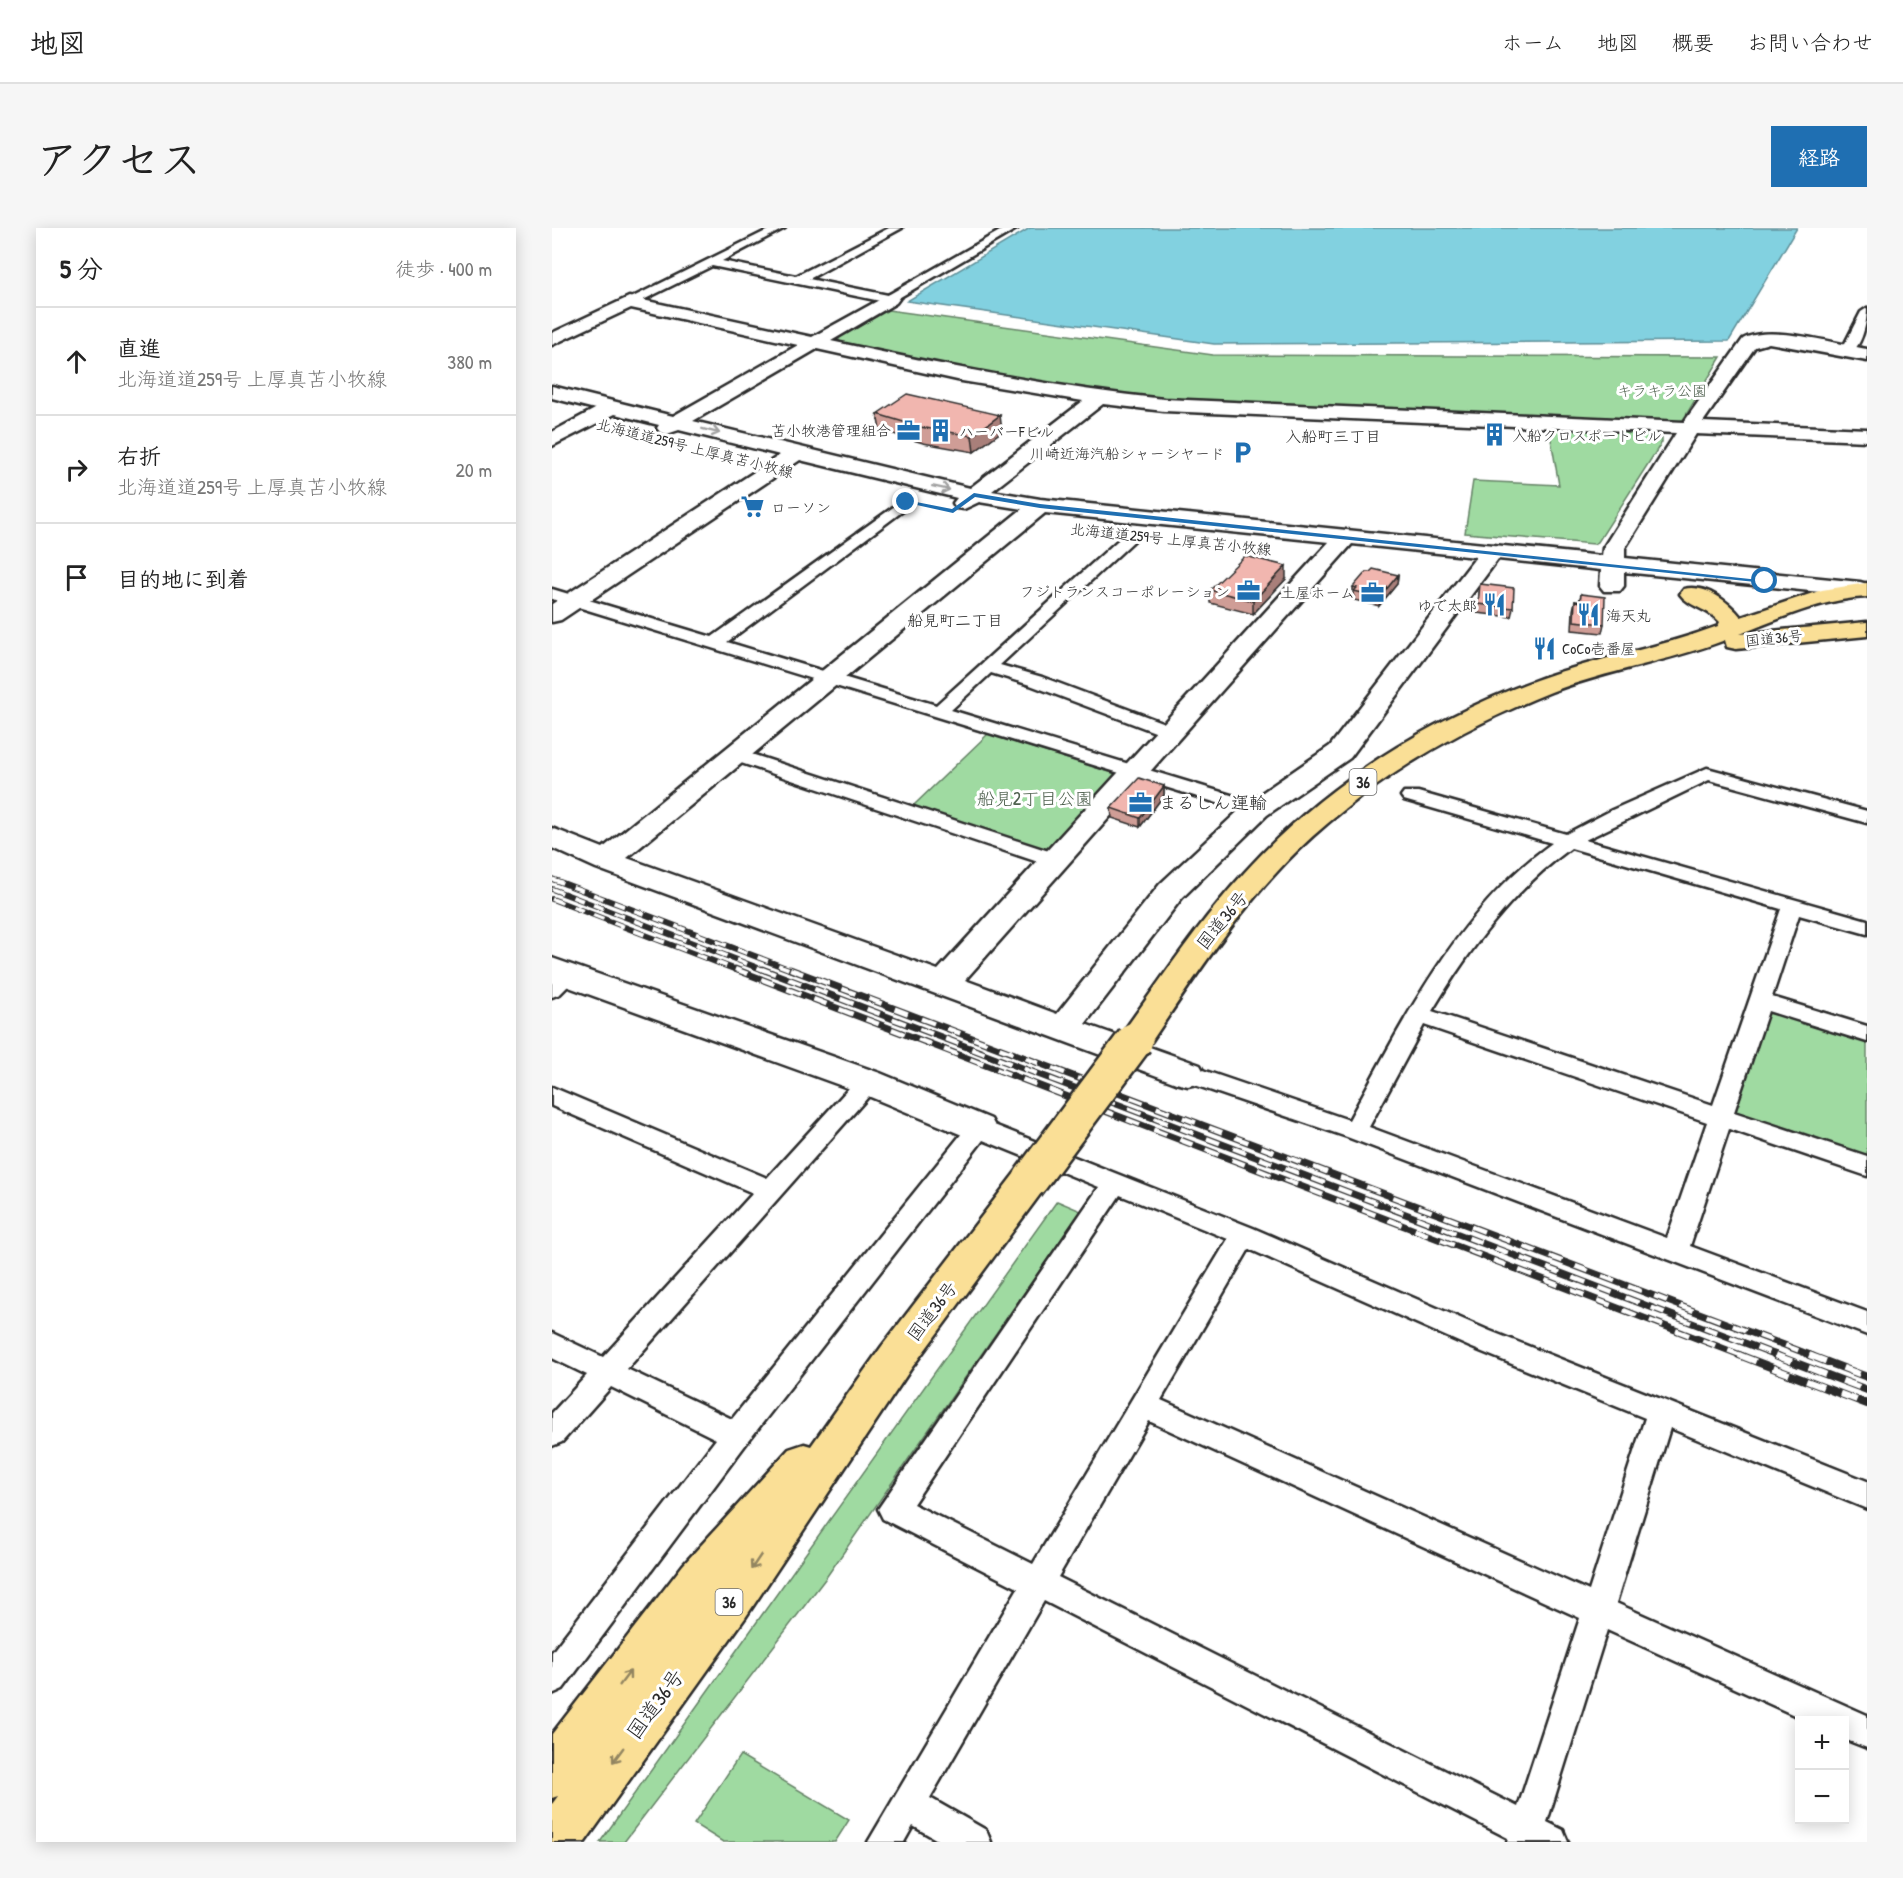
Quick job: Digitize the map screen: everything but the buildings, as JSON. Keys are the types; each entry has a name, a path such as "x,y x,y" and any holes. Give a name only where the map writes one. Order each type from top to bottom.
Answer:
{"highway":[{"name":"国道36号","path":"555,1842 729,1602 896,1358 1134,1040 1196,952 1255,879 1303,830 1350,790 1428,742 1515,698 1590,670 1680,648 1808,605 1863,590"},
{"path":"1681,593 1721,608 1732,622 1728,632"},
{"name":"国道36号","path":"1808,605 1867,612"},
{"name":"36","path":"1781,637 1800,631 1811,623 1808,605"},
{"name":"国道36号","path":"1680,648 1867,629"},
{"name":"国道36号","path":"552,1774 699,1581 896,1358"}],"street":[{"path":"552,340 780,228"},
{"path":"798,280 897,228"},
{"path":"676,422 1013,228"},
{"path":"710,262 891,299"},
{"path":"629,302 1009,384 1099,398 1329,413 1691,426 1867,435"},
{"path":"1612,575 1614,548 1691,426 1749,343 1756,339 1769,338 1857,353 1867,312"},
{"name":"北海道道259号 上厚真苫小牧線","path":"552,392 974,495 1040,506 1336,547 1612,575 1776,582 1863,590"},
{"path":"953,511 1099,398"},
{"path":"552,440 612,406"},
{"name":"北海道道259号 上厚真苫小牧線","path":"552,413 618,429"},
{"name":"北海道道259号 上厚真苫小牧線","path":"676,422 650,438 684,446"},
{"path":"552,615 797,453"},
{"name":"北海道道259号 上厚真苫小牧線","path":"718,454 906,502 1019,523 1131,535 1336,547"},
{"path":"714,644 906,502"},
{"path":"606,861 1040,506"},
{"path":"939,712 1131,535"},
{"path":"942,986 1336,547"},
{"path":"1063,1029 1171,891 1257,809 1340,752 1485,562"},
{"name":"北海道道259号 上厚真苫小牧線","path":"1612,575 1635,588"},
{"path":"1776,582 1808,605"},
{"path":"1681,593 1808,605"},
{"path":"552,594 1257,809"},
{"path":"988,666 1036,681 1169,731"},
{"path":"736,754 1054,860"},
{"path":"1355,1131 1418,1015 1491,908 1528,870 1567,841 1707,774 1867,817"},
{"path":"1411,796 1867,927"},
{"path":"552,837 606,861 942,986 1355,1131 1867,1324"},
{"path":"1675,1253 1792,906"},
{"path":"558,977 868,1082 1244,1235 1480,1339 1867,1495"},
{"path":"1760,1001 1867,1034"},
{"path":"1418,1015 1867,1166"},
{"path":"552,1433 868,1082"},
{"path":"552,1096 771,1190"},
{"path":"552,1678 736,1435 980,1128"},
{"path":"1116,1183 893,1509 1534,1838 1598,1611 1661,1412"},
{"path":"885,1842 1244,1235"},
{"path":"552,1345 736,1435"},
{"path":"1143,1405 1832,1716"},
{"path":"1849,1724 1867,1732"},
{"path":"908,1804 974,1842"}],"green space":[{"name":"キラキラ公園","path":"888,310 1213,355 1721,357 1683,420 1671,423 1165,400 1038,385 842,345 838,338"},
{"path":"1549,428 1651,434 1662,439 1662,442 1598,542 1594,544 1465,533 1473,481 1559,485"},
{"name":"船見2丁目公園","path":"988,734 1116,774 1051,853 913,806"},
{"path":"1768,1012 1867,1042 1867,1157 1735,1114"},
{"path":"1057,1201 1081,1211 825,1579 624,1842 600,1842"},
{"path":"740,1755 849,1820 835,1842 723,1842 694,1824"}],"water":[{"path":"1030,228 1797,228 1729,341 1214,344 907,301"}],"railway":[{"path":"552,879 794,971"},
{"path":"552,889 766,971"},
{"path":"552,899 739,971"},
{"path":"735,969 1743,1356"},
{"path":"762,969 1779,1356"},
{"path":"790,969 1813,1356"},
{"path":"1739,1355 1867,1404"},
{"path":"1775,1355 1867,1390"},
{"path":"1809,1355 1867,1377"}],"place":[{"name":"苫小牧港管理組合","path":"909,430"},
{"name":"ハーバーFビル","path":"941,431"},
{"name":"入船クロスポートビル","path":"1494,435"},
{"name":"川崎近海汽船シャーシヤード","path":"1243,453"},
{"name":"ローソン","path":"753,507"},
{"name":"フジトランスコーポレーション","path":"1248,591"},
{"name":"土屋ホーム","path":"1373,592"},
{"name":"ゆで太郎","path":"1495,605"},
{"name":"海天丸","path":"1588,615"},
{"name":"CoCo壱番屋","path":"1544,648"},
{"name":"まるしん運輸","path":"1141,802"}],"district":[{"name":"入船町三丁目","path":"1333,436"},
{"name":"船見町二丁目","path":"955,620"}],"route":[{"path":"906,502 953,511 974,495 1040,506 1765,581"}]}
